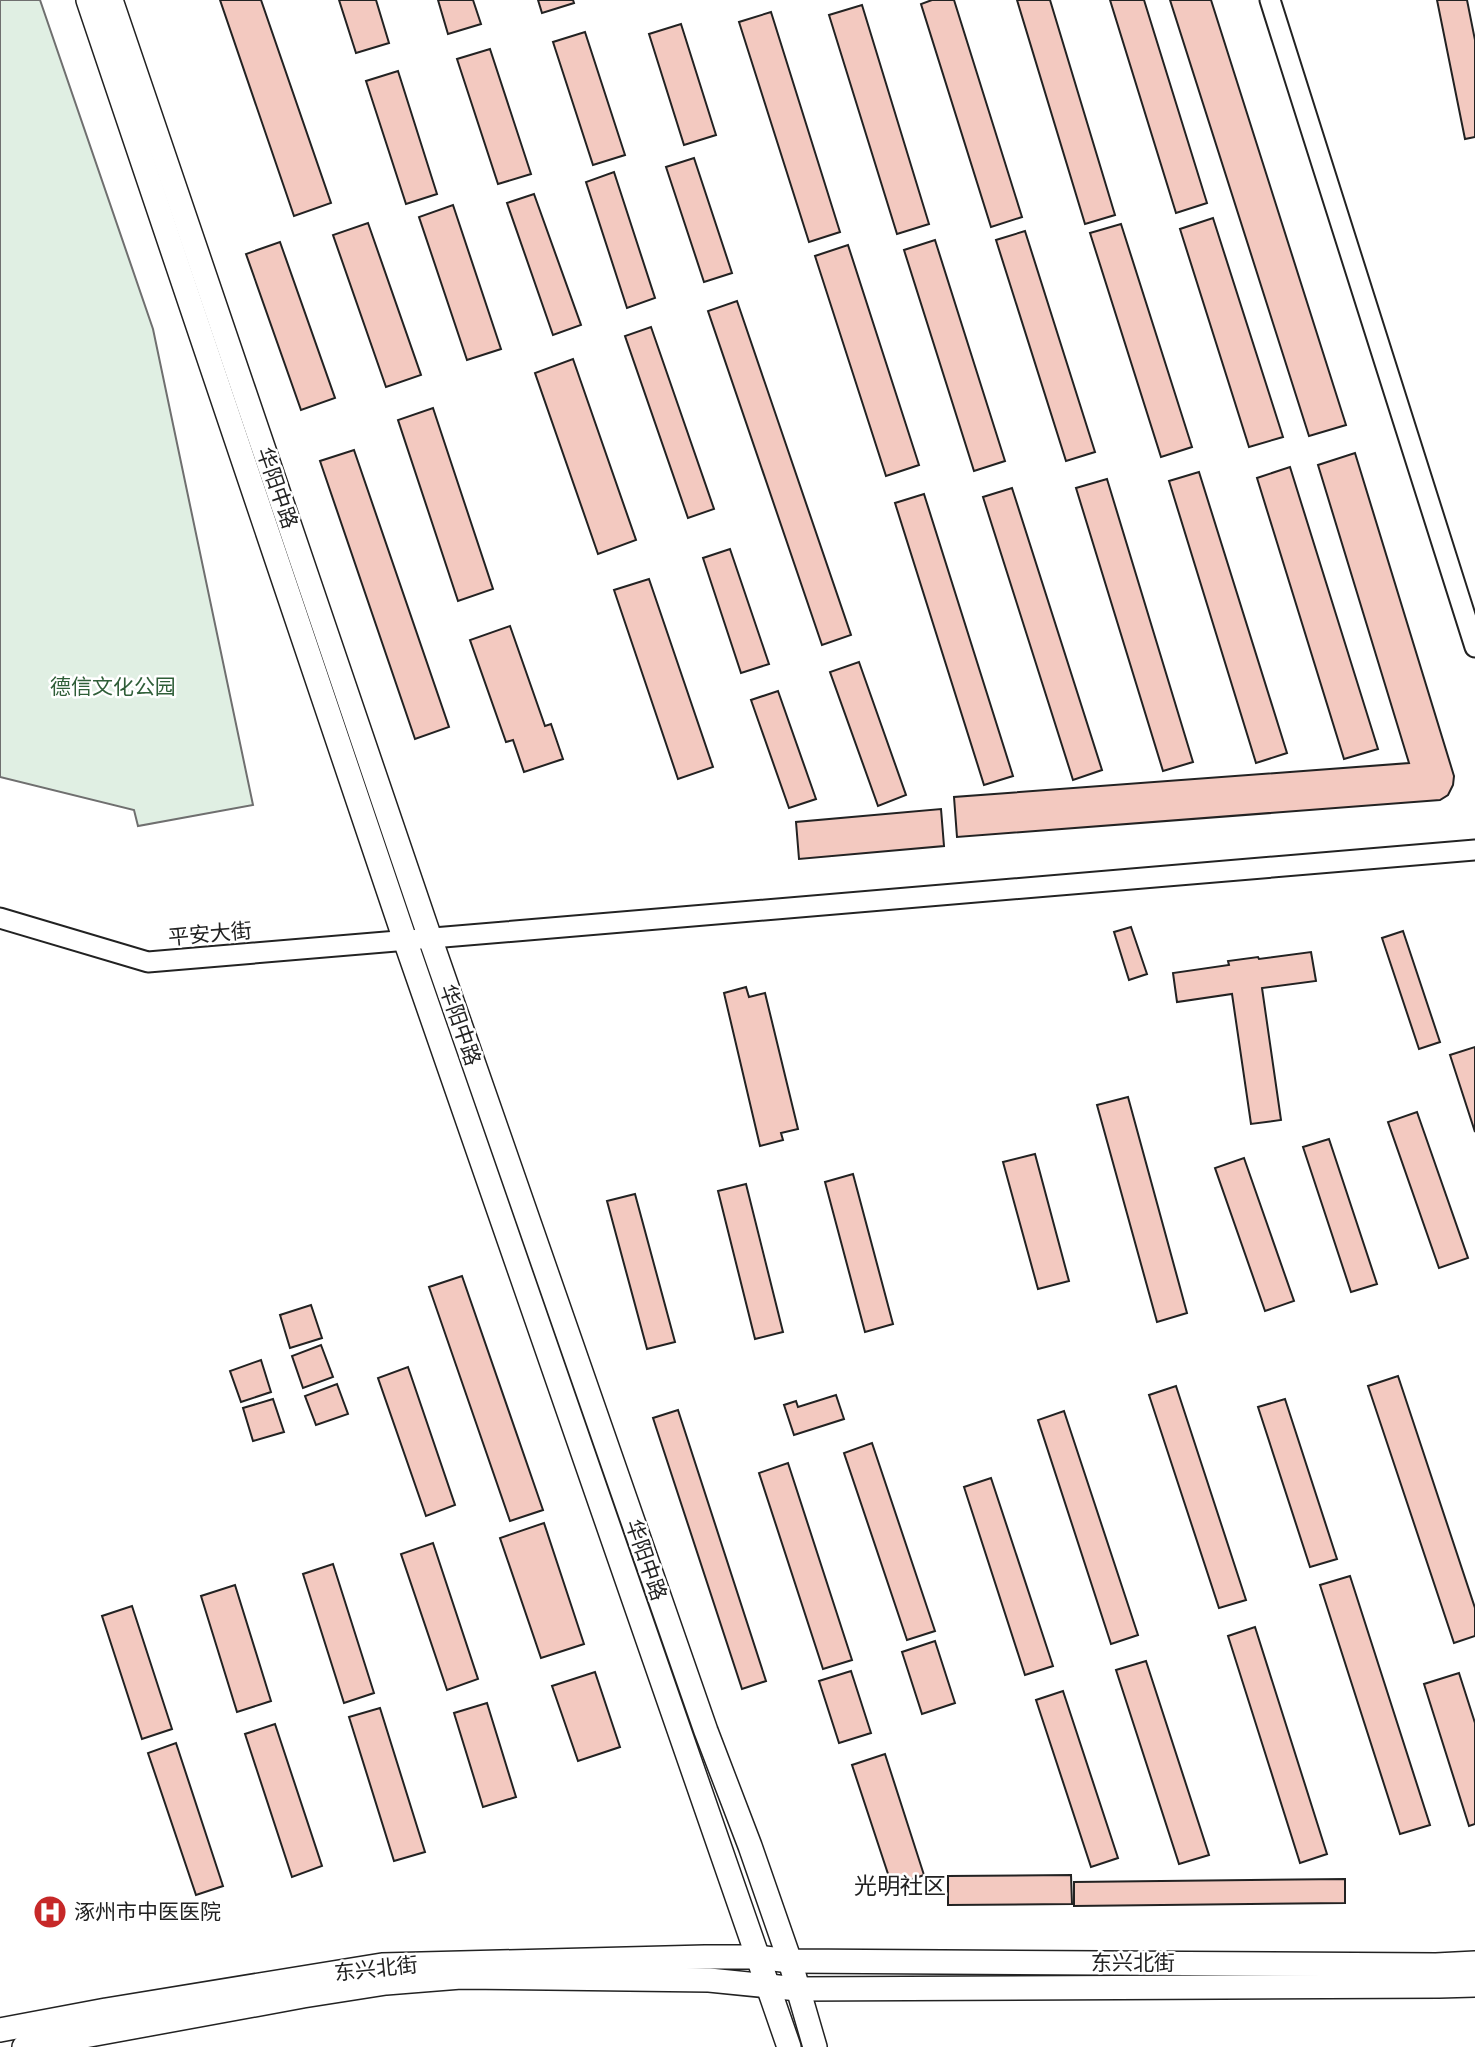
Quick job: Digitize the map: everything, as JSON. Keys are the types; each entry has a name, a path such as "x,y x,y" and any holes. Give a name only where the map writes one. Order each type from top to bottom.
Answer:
{"main road":[{"name":"华阳中路","path":"88,0 405,940 789,2047"},
{"name":"华阳中路","path":"111,0 430,938 706,1731 790,1961 815,2047"},
{"name":"东兴北街","path":"0,2030 382,1965 678,1957 757,1957 790,1961 1422,1965 1475,1963"},
{"name":"东兴北街","path":"24,2047 303,1996 398,1982 461,1977 709,1980 798,1989 1475,1984"}],"street":[{"path":"1270,0 1475,647"},
{"name":"平安大街","path":"0,918 148,962 1475,850"}],"green space":[{"name":"德信文化公园","path":"0,0 40,0 153,329 253,805 138,826 134,810 0,777"}],"building":[{"path":"220,0 261,0 331,203 294,216"},
{"path":"339,0 376,0 389,43 356,53"},
{"path":"438,0 473,0 481,24 448,34"},
{"path":"538,0 573,0 574,3 542,13"},
{"path":"932,0 954,0 1022,217 991,227 921,4"},
{"path":"1017,0 1050,0 1115,215 1085,224"},
{"path":"1110,0 1144,0 1207,203 1176,213"},
{"path":"1170,0 1211,0 1346,425 1309,436"},
{"path":"1437,0 1467,0 1475,40 1475,137 1465,139"},
{"path":"862,5 929,224 897,234 829,15"},
{"path":"771,12 840,232 809,242 739,22"},
{"path":"681,24 716,135 684,145 649,34"},
{"path":"585,32 625,155 593,165 553,42"},
{"path":"490,49 531,174 498,184 457,59"},
{"path":"398,71 437,194 406,204 366,81"},
{"path":"694,158 732,273 704,282 666,167"},
{"path":"614,172 655,298 627,308 586,182"},
{"path":"534,194 581,325 553,335 507,203"},
{"path":"453,205 501,349 467,360 419,217"},
{"path":"1213,218 1283,437 1249,447 1180,229"},
{"path":"368,223 421,375 386,387 333,235"},
{"path":"1121,224 1192,447 1161,457 1090,233"},
{"path":"1025,231 1095,452 1066,461 996,240"},
{"path":"935,240 1005,461 974,471 904,250"},
{"path":"280,242 335,398 301,410 246,254"},
{"path":"848,245 919,465 886,476 815,256"},
{"path":"737,301 851,635 822,645 708,311"},
{"path":"651,327 714,509 688,518 625,336"},
{"path":"573,359 636,540 598,554 535,373"},
{"path":"433,408 493,589 458,601 398,420"},
{"path":"354,450 449,727 415,739 320,461"},
{"path":"1355,453 1454,776 1448,795 1440,800 957,837 954,797 1409,763 1318,465"},
{"path":"1290,467 1378,749 1344,759 1257,478"},
{"path":"1199,472 1287,753 1256,763 1169,481"},
{"path":"1107,479 1193,762 1163,771 1076,488"},
{"path":"1012,488 1102,770 1073,780 983,497"},
{"path":"924,494 1013,776 984,785 895,503"},
{"path":"730,549 769,664 741,673 703,558"},
{"path":"649,579 713,767 678,779 614,590"},
{"path":"510,626 545,726 551,724 563,759 524,772 513,740 506,742 470,640"},
{"path":"859,662 906,795 878,806 830,672"},
{"path":"778,691 816,799 789,808 751,700"},
{"path":"941,809 944,846 799,859 796,822"},
{"path":"1131,927 1147,974 1129,980 1114,932"},
{"path":"1403,931 1440,1042 1419,1049 1382,938"},
{"path":"1311,952 1316,981 1262,988 1281,1120 1251,1124 1232,994 1177,1002 1173,973 1229,965 1228,961"},
{"path":"746,987 749,997 765,993 798,1129 781,1133 783,1140 760,1146 724,993"},
{"path":"1475,1047 1475,1132 1450,1055"},
{"path":"1128,1097 1187,1313 1157,1322 1097,1105"},
{"path":"1417,1112 1468,1258 1439,1268 1388,1122"},
{"path":"1329,1139 1377,1284 1351,1292 1303,1147"},
{"path":"1035,1154 1069,1281 1038,1289 1003,1162"},
{"path":"1244,1158 1294,1301 1265,1311 1215,1168"},
{"path":"853,1174 893,1324 865,1332 825,1182"},
{"path":"746,1184 783,1332 755,1339 718,1191"},
{"path":"635,1194 675,1342 647,1349 607,1201"},
{"path":"462,1276 543,1510 510,1521 429,1287"},
{"path":"311,1305 322,1338 290,1348 280,1315"},
{"path":"321,1345 333,1377 303,1388 292,1356"},
{"path":"261,1360 271,1392 241,1402 230,1371"},
{"path":"408,1367 455,1505 426,1516 378,1378"},
{"path":"1398,1376 1475,1608 1475,1636 1454,1643 1368,1386"},
{"path":"337,1384 348,1414 316,1425 305,1396"},
{"path":"1176,1386 1246,1600 1219,1608 1149,1395"},
{"path":"836,1395 844,1419 794,1435 784,1405 796,1401 798,1407"},
{"path":"273,1399 284,1432 253,1441 243,1408"},
{"path":"1285,1399 1337,1559 1310,1567 1258,1407"},
{"path":"678,1410 766,1681 742,1689 653,1418"},
{"path":"1064,1411 1138,1635 1111,1644 1038,1420"},
{"path":"872,1443 935,1631 907,1640 844,1453"},
{"path":"788,1463 852,1660 823,1669 759,1473"},
{"path":"991,1478 1053,1666 1025,1675 964,1487"},
{"path":"544,1523 584,1644 541,1658 500,1538"},
{"path":"433,1543 478,1679 447,1690 401,1554"},
{"path":"333,1564 374,1693 344,1703 303,1574"},
{"path":"1350,1576 1430,1825 1400,1834 1320,1585"},
{"path":"235,1585 271,1701 237,1712 201,1596"},
{"path":"132,1606 172,1729 142,1739 102,1616"},
{"path":"1255,1627 1327,1854 1300,1863 1228,1636"},
{"path":"935,1641 955,1703 922,1714 902,1652"},
{"path":"1146,1661 1209,1855 1179,1864 1116,1670"},
{"path":"851,1671 871,1733 839,1743 819,1681"},
{"path":"595,1672 620,1747 578,1761 552,1686"},
{"path":"1459,1673 1475,1723 1475,1824 1469,1826 1424,1684"},
{"path":"1063,1691 1118,1858 1091,1867 1036,1700"},
{"path":"487,1703 516,1797 483,1807 454,1713"},
{"path":"380,1708 425,1852 394,1861 349,1717"},
{"path":"275,1724 322,1866 292,1877 245,1734"},
{"path":"176,1743 223,1886 196,1895 148,1753"},
{"path":"885,1754 924,1875 892,1886 852,1765"},
{"path":"1071,1875 1072,1904 948,1905 948,1876"},
{"path":"1345,1879 1345,1903 1074,1906 1074,1882"}],"place":[{"name":"涿州市中医医院","path":"50,1912"}],"district":[{"name":"光明社区","path":"900,1886"}]}
